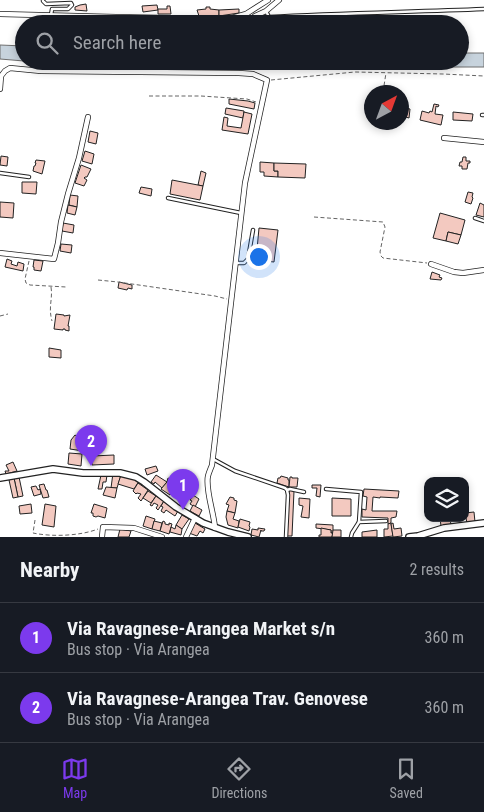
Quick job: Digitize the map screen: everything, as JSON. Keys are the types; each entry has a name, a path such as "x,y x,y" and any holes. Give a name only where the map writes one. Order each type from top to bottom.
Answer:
{"street":[{"path":"242,15 268,0"},
{"path":"257,15 266,11 279,0"},
{"path":"0,14 51,15"},
{"path":"0,89 1,76 10,68 15,68"},
{"path":"31,70 239,73 253,74 267,80 245,184 213,459 208,477 215,528"},
{"path":"0,253 54,259 61,222 88,117"},
{"path":"444,138 484,142"},
{"path":"431,264 454,272 463,273 484,270"},
{"path":"0,478 53,469 83,473 120,473 136,477 176,507 215,528 222,534 248,537"},
{"path":"186,537 195,518"},
{"path":"409,537 444,528 484,523"},
{"path":"102,537 103,528 134,528 162,537"}],"lane":[{"path":"43,0 46,4 71,2 72,5 68,9 52,9 51,15"},
{"path":"304,15 484,9"},
{"path":"266,11 269,15"},
{"path":"0,173 29,176"},
{"path":"168,198 241,213"},
{"path":"475,218 484,220"},
{"path":"236,264 244,263 248,259 253,230"},
{"path":"213,459 235,471 287,490 304,492"},
{"path":"326,489 361,492 359,522 352,532 352,537"},
{"path":"286,537 287,490"},
{"path":"359,522 386,520"}],"path":[{"path":"267,80 354,72 484,76"},
{"path":"383,85 386,72"},
{"path":"149,96 201,96 247,99 262,104"},
{"path":"314,217 383,222 385,226 380,252 383,258 431,264"},
{"path":"31,256 25,279 26,283 30,285 66,287"},
{"path":"98,280 206,294 230,300"},
{"path":"51,286 49,311 52,320"},
{"path":"0,316 8,314"},
{"path":"35,520 33,533 43,535 87,533 103,528"}],"shaded area":[{"path":"0,45 15,46 15,60 0,59"},
{"path":"469,53 484,53 484,67 469,67"}],"building":[{"path":"86,4 87,11 75,10 75,7"},
{"path":"157,5 158,10 143,12 142,6"},
{"path":"167,6 170,6 171,14 158,14 158,9 167,9"},
{"path":"206,7 210,7 210,9 219,10 219,15 199,15 197,10 206,9"},
{"path":"239,9 239,13 219,15 219,10"},
{"path":"229,99 255,103 254,109 229,104"},
{"path":"434,104 439,105 438,107 436,106 435,114 443,115 441,125 420,120 422,111 432,112"},
{"path":"226,108 244,111 243,118 225,114"},
{"path":"244,112 252,114 248,134 222,130 224,117 228,118 227,126 241,128"},
{"path":"453,112 473,114 472,121 453,120"},
{"path":"90,131 98,133 96,144 88,142"},
{"path":"85,151 94,154 92,164 82,161"},
{"path":"1,156 8,157 7,166 0,165"},
{"path":"463,157 466,157 466,161 470,161 467,169 462,169 462,166 459,166"},
{"path":"36,160 45,161 42,174 33,171"},
{"path":"260,162 274,163 274,171 278,171 278,177 264,176 264,172 260,172"},
{"path":"274,163 306,164 305,178 278,177 278,171 274,171"},
{"path":"81,165 91,169 87,177 84,178 87,180 84,186 75,183"},
{"path":"201,171 206,173 203,186 198,185"},
{"path":"172,180 203,186 200,200 170,194"},
{"path":"22,182 37,182 36,194 22,193"},
{"path":"141,187 152,189 151,196 139,193"},
{"path":"468,192 473,193 471,204 465,202"},
{"path":"70,195 78,196 77,207 69,205"},
{"path":"0,202 14,203 13,218 0,217"},
{"path":"480,203 484,205 484,217 476,215"},
{"path":"68,205 77,207 75,215 67,213"},
{"path":"440,213 465,220 461,235 448,232 446,241 433,238"},
{"path":"63,223 74,225 73,233 62,231"},
{"path":"259,228 278,230 274,262 256,260"},
{"path":"448,232 461,235 458,244 446,241"},
{"path":"61,244 72,245 71,253 60,251"},
{"path":"7,259 12,261 11,264 17,266 18,262 24,264 23,271 5,267"},
{"path":"34,260 43,261 41,271 34,270"},
{"path":"432,272 440,275 441,280 430,279"},
{"path":"119,282 132,285 132,289 118,288"},
{"path":"56,314 70,315 69,331 54,329"},
{"path":"49,348 61,350 61,358 49,357"},
{"path":"75,435 81,439 79,443 83,443 83,451 70,449 71,440"},
{"path":"69,453 82,454 81,466 68,464"},
{"path":"114,455 114,464 92,465 92,456"},
{"path":"13,462 17,471 6,474 5,471 9,471 6,465"},
{"path":"156,466 158,471 147,475 145,469"},
{"path":"113,473 121,475 117,488 111,488"},
{"path":"101,475 107,475 106,482 103,482 102,489 98,489"},
{"path":"121,475 139,481 134,489 118,484"},
{"path":"156,475 167,482 162,488 155,482 154,484 151,482"},
{"path":"281,476 288,478 289,487 277,483 278,478"},
{"path":"19,477 23,496 18,497 14,478"},
{"path":"290,477 298,478 297,487 289,487"},
{"path":"14,478 18,497 13,498 9,480"},
{"path":"168,478 173,480 171,484 175,488 170,495 161,489"},
{"path":"138,483 148,490 141,501 138,498 141,494 136,494 133,491"},
{"path":"44,484 49,497 43,498 39,485"},
{"path":"312,485 321,485 320,497 316,496 317,488 312,488"},
{"path":"36,486 38,490 40,489 41,494 34,496 31,487"},
{"path":"106,487 117,488 115,498 103,495"},
{"path":"364,489 399,491 398,498 373,497 372,511 397,511 396,517 391,518 391,523 388,524 388,518 362,517 362,509 366,510 367,497 363,496"},
{"path":"289,490 294,491 292,536 287,536"},
{"path":"148,491 156,496 151,503 143,498"},
{"path":"190,493 199,499 195,507 190,504 192,497 188,495"},
{"path":"156,496 164,501 158,510 156,508 158,505 154,503 152,506 150,505"},
{"path":"230,497 237,501 235,513 227,511 229,505 226,504"},
{"path":"299,498 310,499 309,518 301,517 303,506 299,505"},
{"path":"332,498 351,499 351,516 332,516"},
{"path":"164,501 178,511 175,516 166,510 164,513 161,511"},
{"path":"31,504 32,513 20,514 19,506"},
{"path":"45,504 56,506 54,527 42,525"},
{"path":"94,504 107,508 105,518 93,516 93,513 91,513"},
{"path":"193,505 202,510 199,516 190,511"},
{"path":"227,511 235,513 233,519 239,521 238,528 228,525"},
{"path":"474,512 475,522 467,523 469,522 469,513"},
{"path":"182,515 189,519 182,529 176,525"},
{"path":"146,516 155,519 152,529 143,526"},
{"path":"240,519 250,522 249,531 238,527"},
{"path":"154,521 162,523 160,531 152,529"},
{"path":"163,521 165,524 172,524 169,534 160,531"},
{"path":"440,522 451,522 451,525 441,526"},
{"path":"195,523 205,529 203,533 200,531 197,536 189,533"},
{"path":"391,523 393,536 384,537 384,529 388,529 388,524"},
{"path":"393,523 394,529 401,528 402,536 393,537 391,524"},
{"path":"316,524 333,525 333,533 331,533 331,530 316,528"},
{"path":"176,525 182,529 181,535 170,532 171,527 175,529"},
{"path":"258,528 265,529 264,531 261,530 259,537 251,535 252,529 258,530"},
{"path":"321,528 331,530 331,533 333,533 332,537 319,537 321,535"},
{"path":"120,529 131,531 129,537 118,537"},
{"path":"333,530 341,530 341,537 332,537"},
{"path":"377,530 377,537 362,537 362,532"}],"place":[{"name":"Via Ravagnese-Arangea Trav. Genovese","path":"91,466"},
{"name":"Via Ravagnese-Arangea Market s/n","path":"183,510"}]}
